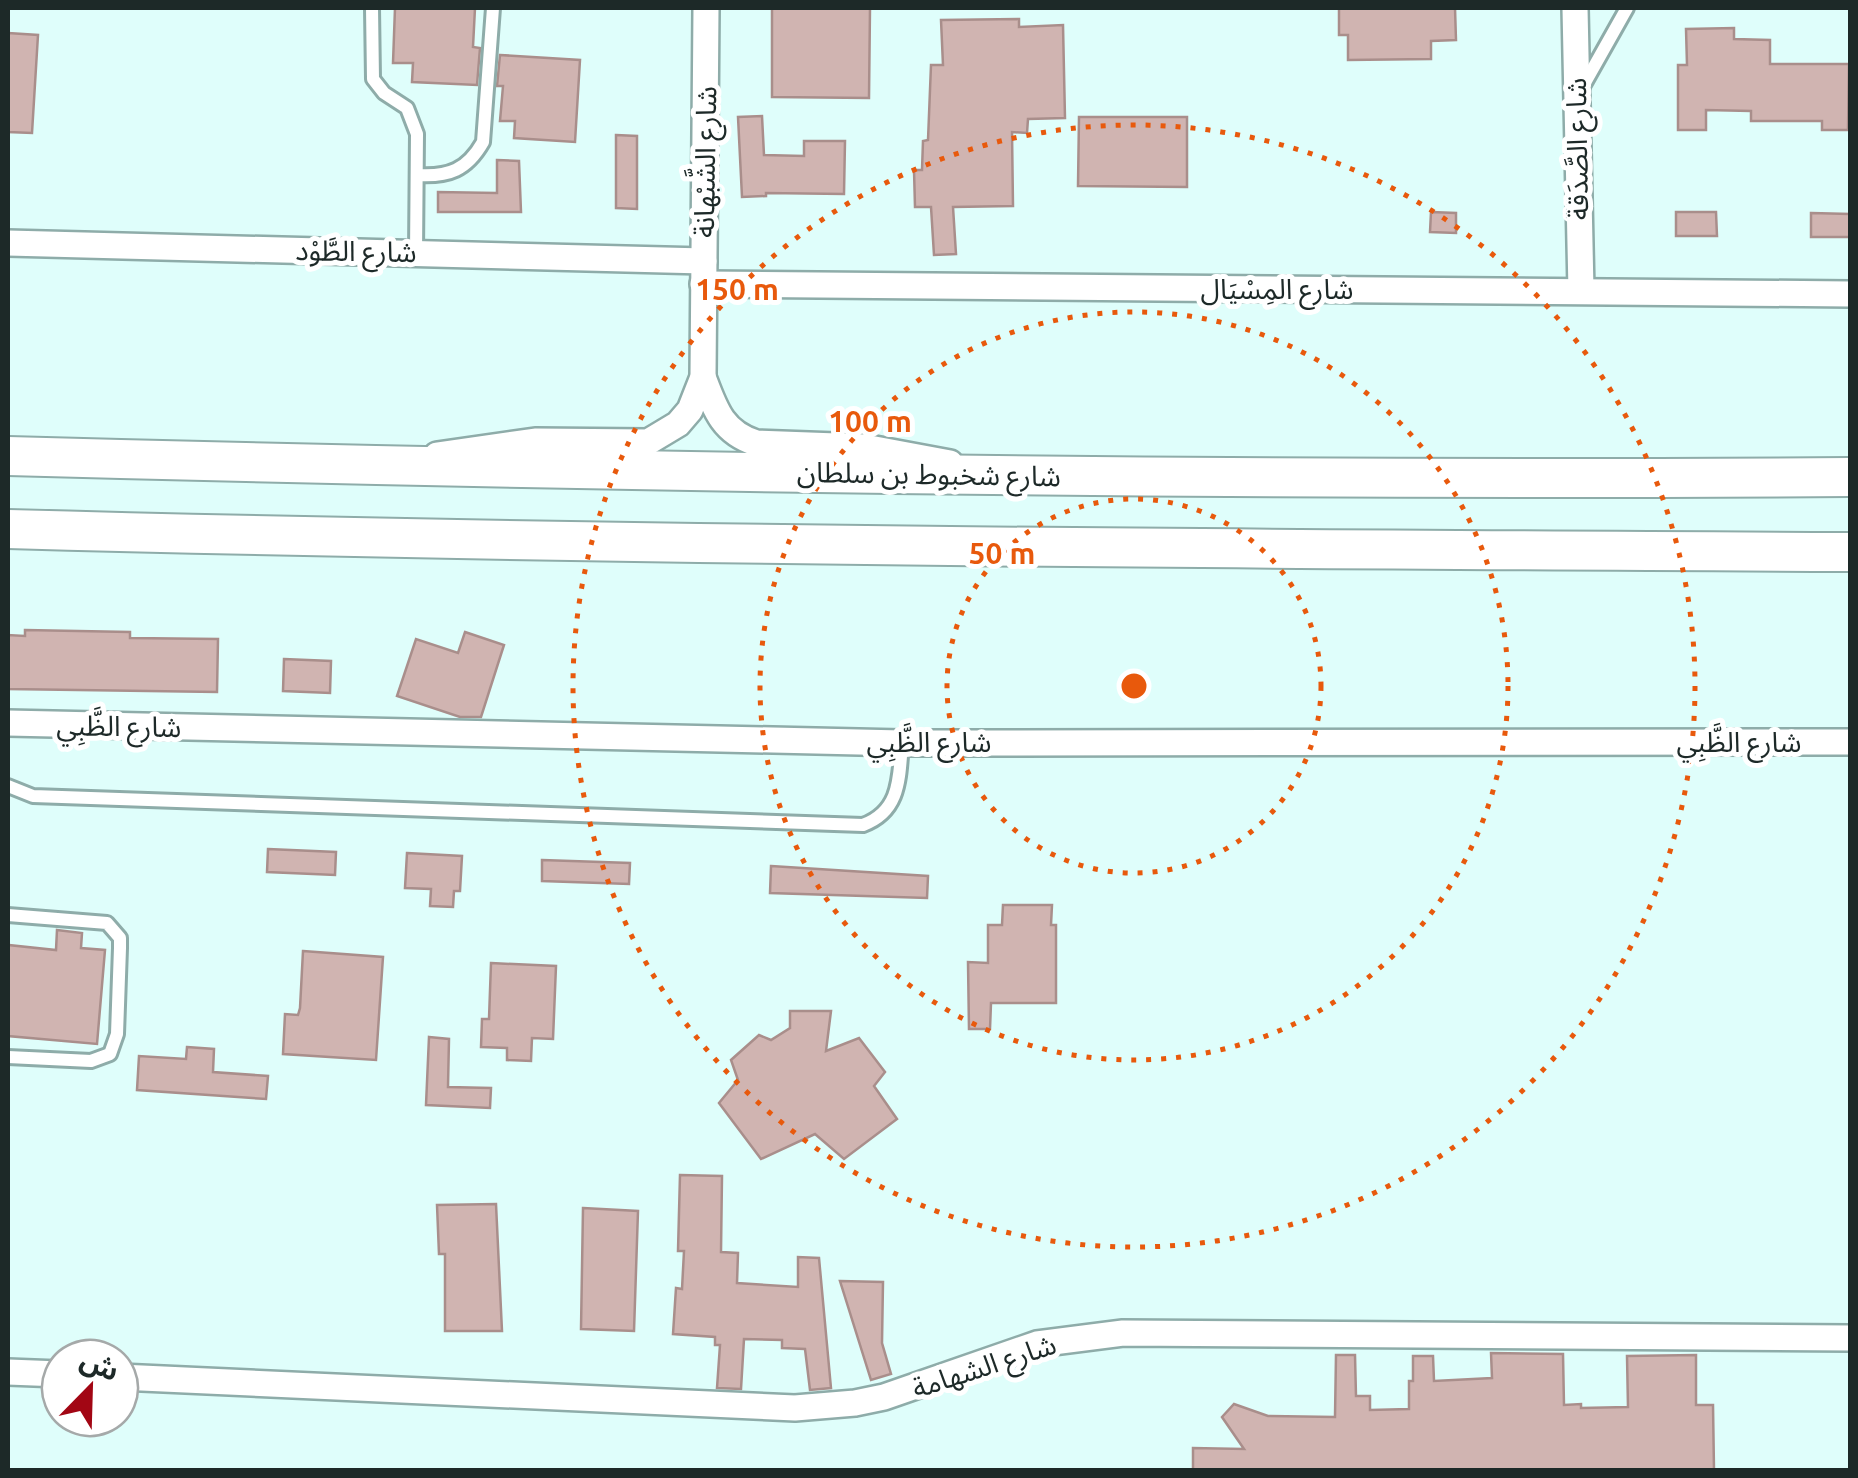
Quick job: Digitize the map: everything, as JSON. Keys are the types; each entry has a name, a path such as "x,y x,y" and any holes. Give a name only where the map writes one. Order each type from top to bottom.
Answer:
{"main road":[{"name":"شارع شخبوط بن سلطان","path":"8,456 992,475 1850,477"},
{"path":"8,529 302,538 1024,548 1850,552"}],"street":[{"name":"شارع الشَّبْهانة","path":"404,466 438,454 503,444 648,442 678,424 690,410 703,378 706,8"},
{"name":"شارع الصَّدَقة","path":"1575,8 1581,291"},
{"name":"شارع الطَّوْد","path":"8,243 416,253 704,272"},
{"name":"شارع المِسْيَال","path":"704,272 1850,294"},
{"name":"شارع الشَّبْهانة","path":"703,378 718,416 727,429 741,438 756,443 896,452 992,475"},
{"name":"شارع الظَّبِي","path":"8,724 902,742 1850,742"},
{"name":"شارع الشهامة","path":"140,1378 794,1408 884,1398 1036,1344 1123,1333 1850,1338"},
{"path":"8,1372 40,1373"}],"lane":[{"path":"372,8 374,79 384,93 400,102 412,116 417,134 416,253"},
{"path":"417,175 440,177 458,170 473,158 483,142 492,8"},
{"path":"1576,99 1627,8"},
{"path":"8,786 32,796 863,825 882,815 894,800 902,742"},
{"path":"8,916 97,920 115,930 120,948 117,1034 110,1054 91,1061 8,1057"}],"building":[{"path":"395,8 475,8 473,47 480,48 477,85 412,82 413,63 393,63"},
{"path":"772,8 870,8 869,98 772,97"},
{"path":"1339,8 1455,8 1456,40 1431,41 1431,59 1348,60 1348,35 1339,35"},
{"path":"1019,19 1019,27 1063,25 1065,118 1028,119 1027,133 1012,132 1013,206 953,207 956,254 934,255 931,207 915,207 914,170 922,170 923,141 928,140 931,65 943,65 941,20"},
{"path":"1734,28 1734,39 1770,40 1770,64 1849,64 1848,130 1822,130 1822,121 1751,121 1751,111 1706,110 1706,130 1678,130 1678,65 1687,65 1686,29"},
{"path":"8,33 38,35 32,133 8,132"},
{"path":"500,55 580,60 575,142 514,138 515,121 500,121"},
{"path":"762,116 764,155 804,156 804,141 845,141 844,194 766,193 742,197 738,117"},
{"path":"1079,117 1187,117 1187,187 1078,186"},
{"path":"616,135 637,136 637,209 616,208"},
{"path":"497,160 519,161 521,212 438,212 438,192 497,193"},
{"path":"1431,212 1456,213 1456,233 1430,232"},
{"path":"1676,212 1716,212 1717,236 1676,236"},
{"path":"1811,213 1850,214 1850,237 1811,237"},
{"path":"25,630 130,632 130,638 218,639 217,692 8,689 8,635 25,636"},
{"path":"465,632 504,645 481,717 460,717 397,696 416,639 458,653"},
{"path":"284,659 331,661 330,693 283,691"},
{"path":"268,849 336,852 335,875 267,872"},
{"path":"407,853 462,856 460,891 454,891 453,907 430,906 431,889 405,888"},
{"path":"542,860 630,863 629,884 542,881"},
{"path":"771,866 928,876 927,898 770,893"},
{"path":"1003,905 1052,905 1051,925 1056,925 1056,1003 991,1003 990,1029 969,1029 968,962 988,963 988,925 1002,925"},
{"path":"57,930 82,933 81,948 105,950 97,1044 8,1036 8,945 56,950"},
{"path":"303,951 383,957 376,1060 283,1054 285,1014 298,1015 300,1008"},
{"path":"491,963 556,966 553,1039 532,1038 531,1061 507,1060 507,1048 481,1047 482,1019 489,1019"},
{"path":"790,1011 831,1011 826,1051 859,1038 885,1072 874,1086 897,1119 844,1159 815,1134 761,1159 719,1103 738,1080 731,1060 759,1035 771,1040 790,1028"},
{"path":"429,1037 449,1039 448,1087 491,1088 490,1108 426,1105"},
{"path":"187,1047 214,1049 213,1072 268,1076 266,1099 137,1090 139,1056 186,1059"},
{"path":"680,1175 722,1176 721,1252 738,1253 737,1283 798,1287 798,1257 819,1258 831,1388 810,1390 805,1349 782,1348 782,1340 744,1339 741,1389 717,1388 720,1345 715,1345 715,1337 673,1334 676,1288 682,1289 684,1251 678,1251"},
{"path":"496,1204 502,1331 445,1331 445,1254 439,1254 437,1205"},
{"path":"583,1208 638,1211 634,1331 581,1329"},
{"path":"840,1281 883,1282 882,1343 891,1374 871,1380"},
{"path":"1491,1353 1563,1354 1564,1405 1581,1404 1581,1408 1628,1407 1627,1356 1696,1355 1696,1405 1713,1405 1714,1470 1193,1470 1193,1448 1244,1449 1222,1417 1234,1404 1268,1416 1335,1417 1336,1355 1355,1355 1356,1396 1370,1396 1370,1410 1409,1409 1413,1356 1433,1356 1434,1381 1492,1378"}]}
